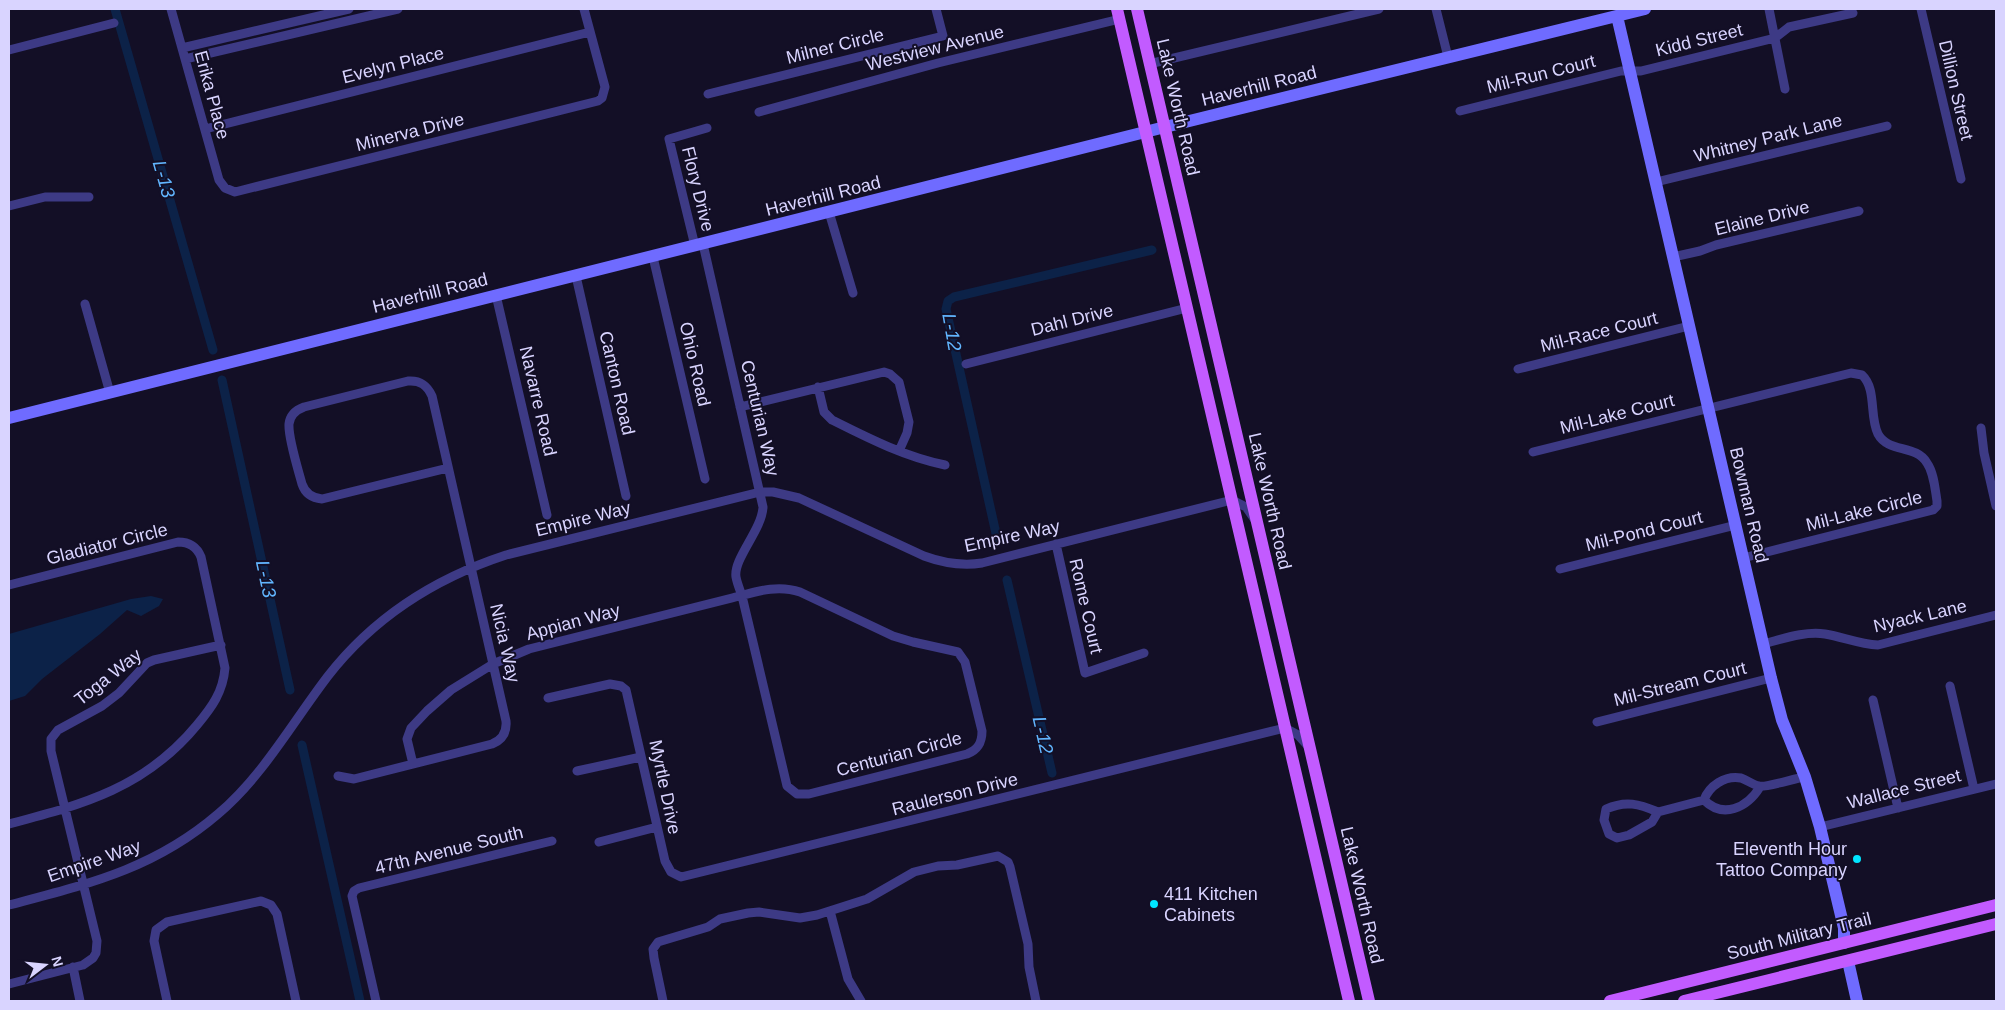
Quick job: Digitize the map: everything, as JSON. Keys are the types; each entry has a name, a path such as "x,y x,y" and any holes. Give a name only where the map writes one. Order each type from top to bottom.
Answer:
{"main road":[{"name":"Lake Worth Road","path":"1137,9 1369,1001"},
{"name":"Lake Worth Road","path":"1118,14 1349,1001"},
{"name":"South Military Trail","path":"1610,1001 1996,905"},
{"path":"1848,961 1849,954 1857,945 1930,926 1941,919"},
{"name":"South Military Trail","path":"1690,1001 1996,924"},
{"path":"1739,988 1748,976 1828,956 1836,952 1844,943"},
{"path":"1634,1001 1717,980 1722,973"}],"street":[{"name":"Erika Place","path":"171,9 218,180 225,188"},
{"path":"182,48 349,9"},
{"path":"355,9 360,18"},
{"path":"360,18 364,9"},
{"path":"185,60 398,9"},
{"path":"584,9 590,32"},
{"name":"Milner Circle","path":"708,94 943,36 936,9"},
{"path":"1149,64 1379,9"},
{"path":"1436,9 1448,57"},
{"name":"Haverhill Road","path":"9,418 1165,127 1645,9"},
{"path":"1769,9 1785,89"},
{"name":"Dillion Street","path":"1921,9 1961,179"},
{"name":"Kidd Street","path":"1630,71 1641,71 1775,38 1789,27 1853,13"},
{"name":"Westview Avenue","path":"759,112 1118,14"},
{"name":"Bowman Road","path":"1617,16 1763,644 1782,720 1805,776 1820,827 1844,928 1844,943"},
{"path":"9,50 114,23"},
{"name":"Minerva Drive","path":"225,188 235,192 593,103 602,98 605,87 590,32"},
{"name":"Evelyn Place","path":"204,129 590,32"},
{"name":"Mil-Run Court","path":"1460,111 1621,71 1630,71"},
{"name":"Whitney Park Lane","path":"1656,182 1887,126"},
{"name":"Flory Drive","path":"699,245 669,139 707,128"},
{"path":"9,206 45,197 89,197"},
{"name":"Elaine Drive","path":"1673,257 1700,252 1716,245 1859,211"},
{"path":"829,212 853,293"},
{"name":"Centurian Way","path":"699,245 763,507 761,519 736,571 742,596"},
{"name":"Ohio Road","path":"653,257 705,479"},
{"name":"Canton Road","path":"576,276 626,496"},
{"name":"Navarre Road","path":"496,295 548,515"},
{"path":"85,304 110,393"},
{"name":"Dahl Drive","path":"966,364 1187,308"},
{"name":"Mil-Race Court","path":"1518,369 1689,326"},
{"path":"740,407 884,372 895,377 901,388 909,422 907,433 899,451"},
{"name":"Mil-Lake Circle","path":"1708,408 1857,372 1862,374 1869,384 1876,427 1880,438 1889,445 1910,450 1920,455 1927,463 1934,484 1937,506 1933,510 1743,558"},
{"name":"Nicia Way","path":"338,776 354,779 492,744 502,738 506,721 471,567 448,468 429,389 420,382 408,381 298,410 294,413 289,424 302,484 311,496 322,499 448,468"},
{"path":"818,388 824,412 832,420 899,451 945,465"},
{"name":"Mil-Lake Court","path":"1533,452 1708,408"},
{"path":"1981,428 1984,453 1996,506"},
{"name":"Empire Way","path":"9,905 115,875 155,857 177,844 218,814 254,778 329,676 365,636 404,604 425,590 471,567 506,555 760,492 780,493 799,498 924,556 949,563 982,563 1232,500"},
{"path":"1232,500 1246,507 1258,524"},
{"name":"Mil-Pond Court","path":"1560,569 1736,525"},
{"name":"Gladiator Circle","path":"9,586 184,542 195,547 201,557 225,668 222,687 217,699 192,731 165,756 141,774 102,796 65,809 9,824"},
{"name":"Rome Court","path":"1056,544 1085,672 1144,653"},
{"name":"Centurian Circle","path":"774,588 794,590 894,636 958,652 965,662 982,731 977,748 967,754 809,794 797,794 792,791 785,781 742,596 774,588"},
{"name":"Appian Way","path":"413,764 407,739 411,728 445,695 471,676 493,664 529,650 742,596"},
{"name":"Nyack Lane","path":"1763,644 1804,634 1824,634 1862,644 1878,645 1996,615"},
{"name":"Toga Way","path":"9,984 89,962 98,947 50,751 54,734 102,706 119,693 154,660 221,645"},
{"name":"Mil-Stream Court","path":"1597,722 1772,678"},
{"name":"Myrtle Drive","path":"548,698 610,684 621,686 626,690 667,867 675,875 689,876"},
{"path":"1950,686 1974,789"},
{"path":"1873,700 1898,808"},
{"path":"1285,728 1298,735 1309,748"},
{"name":"Raulerson Drive","path":"689,876 1285,728"},
{"path":"577,771 642,757"},
{"path":"1704,800 1707,790 1720,781 1728,779 1741,778 1760,787 1805,776"},
{"name":"Wallace Street","path":"1820,827 1996,784"},
{"path":"1704,800 1710,806 1721,810 1732,810 1745,805 1754,797 1760,787"},
{"path":"1658,812 1652,822 1641,830 1617,838 1609,834 1604,820 1606,810 1622,804 1645,805 1658,812 1704,800"},
{"path":"599,842 657,827"},
{"name":"47th Avenue South","path":"376,1001 352,896 354,891 359,888 552,841"},
{"path":"664,1001 653,949 658,942 708,927 720,919 748,913 759,912 800,918 830,911 868,899 914,872 992,857 1003,858 1010,867 1028,944 1029,967 1036,1001"},
{"path":"167,1001 154,941 156,930 162,924 261,901 271,905 277,914 296,1001"},
{"path":"830,911 848,979 861,1001"},
{"path":"1848,961 1857,1001"},
{"path":"72,967 80,1001"}],"water":[{"path":"151,596 163,599 159,606 141,616 127,610 100,634 42,679 25,696 9,701 9,634 131,599"}],"waterway":[{"name":"L-13","path":"115,9 213,350"},
{"name":"L-12","path":"997,538 946,309 948,301 954,297 1152,250"},
{"name":"L-13","path":"222,380 290,690"},
{"name":"L-12","path":"1007,580 1052,773"},
{"name":"L-13","path":"302,745 360,1001"}],"place":[{"name":"Eleventh Hour Tattoo Company","path":"1857,859"},
{"name":"411 Kitchen Cabinets","path":"1154,904"}]}
